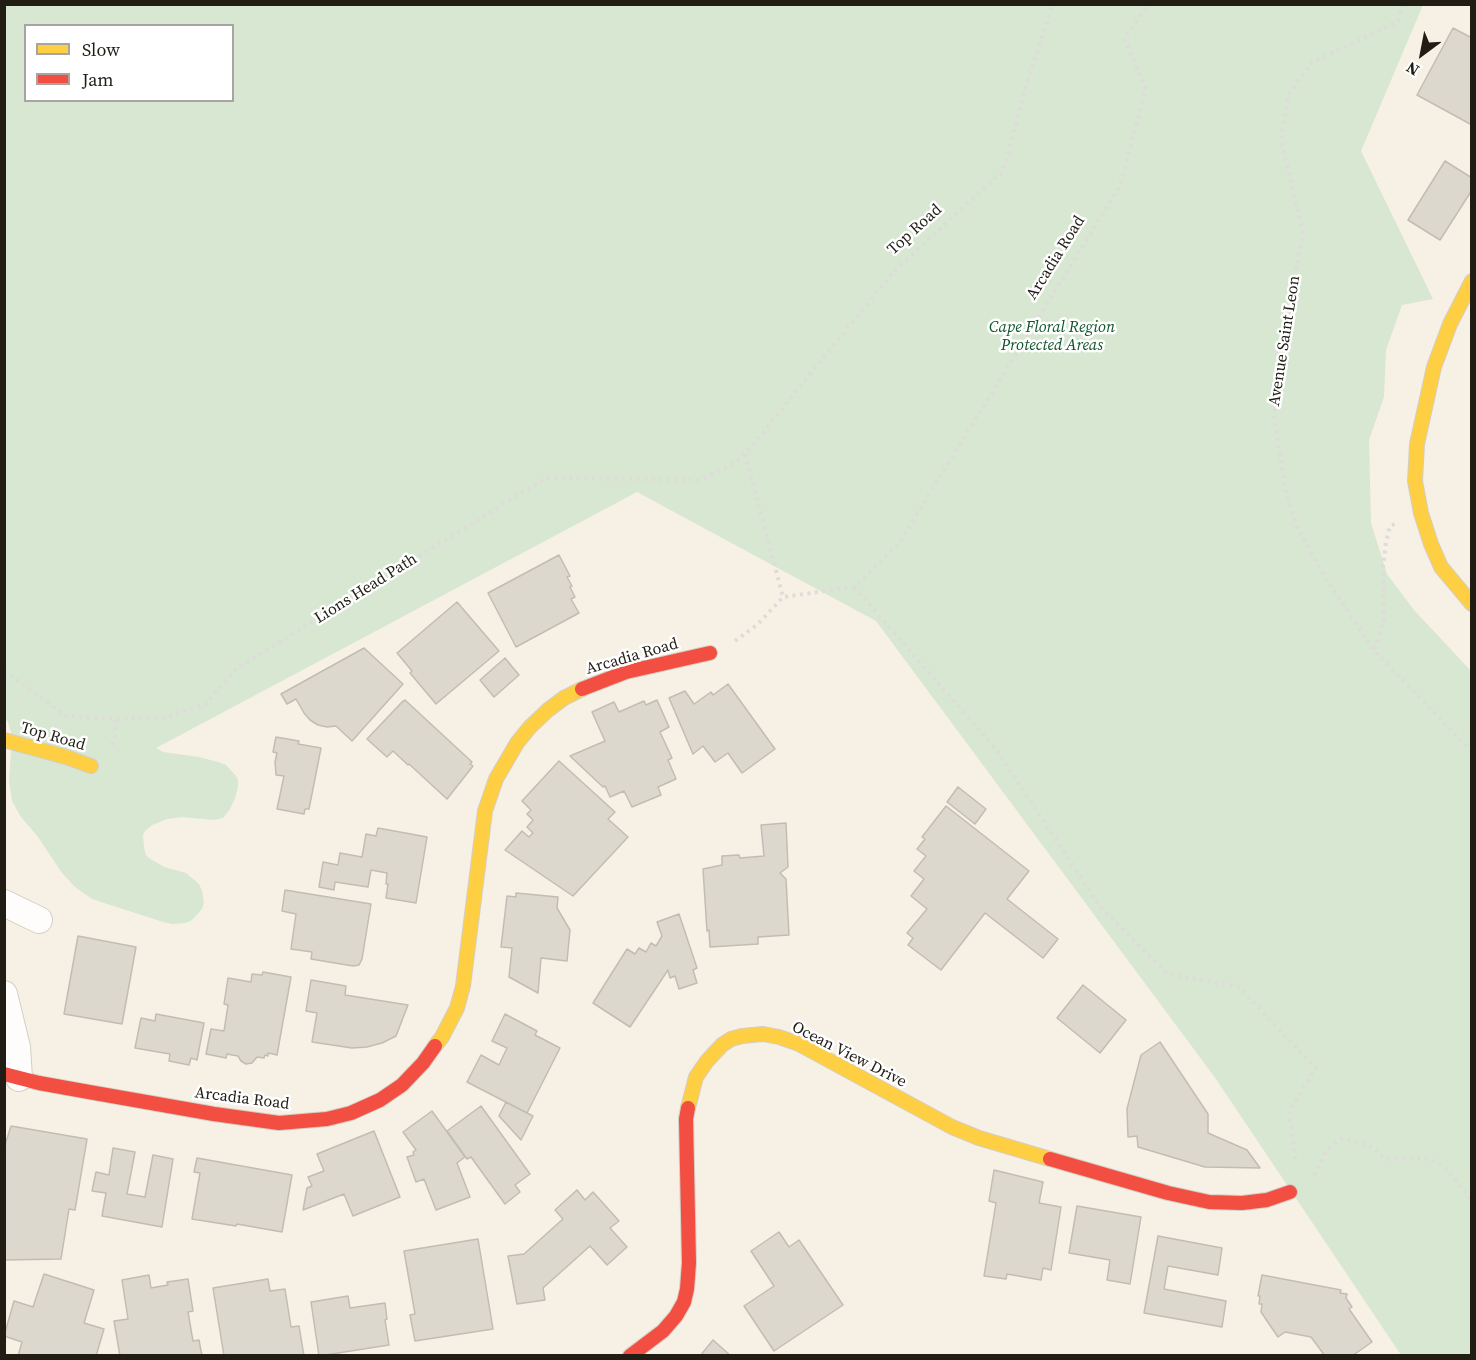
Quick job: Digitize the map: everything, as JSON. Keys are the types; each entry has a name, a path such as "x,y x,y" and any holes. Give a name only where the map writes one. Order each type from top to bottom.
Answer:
{"street":[{"path":"1472,281 1450,324 1434,367 1417,444 1415,481 1421,513 1431,544 1442,567 1472,604"},
{"name":"Arcadia Road","path":"12,1076 39,1083 262,1122 315,1121 334,1118 380,1100 409,1079 429,1056 457,1008 463,986 485,811 496,778 517,742 548,710 585,687 626,672 710,653"},
{"name":"Top Road","path":"4,740 91,766"},
{"path":"4,903 39,920"},
{"path":"4,994 18,1047 12,1076"},
{"name":"Ocean View Drive","path":"630,1356 663,1331 684,1302 689,1263 686,1119 688,1105 696,1077 707,1061 722,1045 742,1036 763,1034 799,1044 952,1127 972,1135 1168,1193 1209,1202 1242,1203 1268,1200 1290,1192"}],"path":[{"name":"Top Road","path":"745,454 894,271 1004,171 1027,82 1053,4"},
{"name":"Arcadia Road","path":"854,587 899,543 1120,186 1146,89 1124,38 1149,4"},
{"name":"Avenue Saint Leon","path":"1403,4 1398,21 1312,62 1288,94 1281,139 1303,233 1282,344 1274,416 1286,494 1298,528 1326,579 1374,650 1472,752"},
{"path":"745,454 783,597"},
{"name":"Lions Head Path","path":"4,671 66,716 116,719 164,718 206,704 236,669 546,478 701,480 741,459 745,454"},
{"path":"1374,650 1384,622 1383,568 1390,526 1421,513"},
{"path":"710,653 725,647 758,624 783,597 854,587 995,748 1101,908 1168,974 1239,987 1316,1068 1288,1112 1297,1161 1290,1192"},
{"path":"1290,1192 1311,1180 1328,1149 1336,1140 1341,1139 1369,1146 1386,1160 1425,1158 1436,1162 1445,1168 1472,1200"}],"green space":[{"name":"Cape Floral Region Protected Areas","path":"4,5 1423,5 1361,151 1433,299 1402,305 1386,350 1384,397 1369,440 1371,523 1387,574 1414,610 1471,671 1471,1355 1401,1355 1216,1079 876,621 637,492 156,748 163,752 199,757 226,765 238,780 235,798 223,818 214,820 182,817 167,819 152,825 143,835 144,848 149,858 164,867 186,873 199,884 204,902 202,909 186,923 163,922 92,899 75,887 62,873 12,801 9,781 11,732 4,717"}],"building":[{"path":"1453,28 1472,38 1472,125 1417,95"},
{"path":"1445,161 1472,178 1472,190 1440,240 1408,220"},
{"path":"559,555 570,576 567,577 575,597 571,599 579,613 516,647 488,593"},
{"path":"457,602 499,651 436,704 410,673 412,671 397,653"},
{"path":"364,648 403,684 352,741 336,726 318,725 310,720 296,699 287,704 281,694"},
{"path":"505,658 519,675 494,697 480,680"},
{"path":"728,684 775,749 742,773 728,753 715,762 703,746 693,754 669,698 685,691 694,704 711,692 713,695"},
{"path":"405,700 472,762 470,764 473,766 447,799 393,751 387,757 367,739"},
{"path":"657,700 669,727 660,732 672,758 668,760 676,779 658,787 661,795 632,807 624,791 610,797 605,786 603,787 570,756 605,741 592,712 614,702 619,712 644,701 646,705"},
{"path":"276,737 321,748 309,809 305,809 304,814 277,809 284,776 276,775 277,753 273,752"},
{"path":"559,761 615,812 608,819 628,837 573,896 505,850 522,831 529,837 533,833 527,827 533,820 527,814 531,810 522,801"},
{"path":"958,787 986,809 975,824 947,802"},
{"path":"946,806 1029,871 1007,899 1058,939 1043,958 985,913 941,970 908,945 913,938 907,933 927,909 911,896 924,879 914,871 926,856 917,849 925,839 922,837"},
{"path":"786,823 788,867 780,873 786,879 789,935 758,937 758,944 710,947 703,869 722,865 722,856 739,855 740,858 764,856 761,825"},
{"path":"378,828 427,837 416,903 386,898 387,873 371,870 368,887 335,882 334,890 319,887 323,862 338,865 340,853 362,857 366,834 376,836"},
{"path":"285,890 371,904 359,965 311,959 312,952 291,949 296,914 282,911"},
{"path":"516,893 558,897 557,908 570,930 567,961 541,958 538,993 509,977 512,948 501,947 507,896 516,897"},
{"path":"679,914 697,968 693,970 697,983 679,989 675,976 670,978 668,970 630,1027 593,1003 627,949 635,954 639,948 646,952 651,943 656,946 662,936 657,922"},
{"path":"78,936 136,947 122,1024 64,1014"},
{"path":"263,972 291,977 277,1055 268,1053 268,1056 265,1055 264,1058 257,1057 252,1063 246,1064 238,1056 227,1054 226,1058 206,1054 211,1029 224,1031 228,1005 224,1004 228,978 251,982 252,974 262,975"},
{"path":"311,980 346,986 345,995 408,1005 396,1036 367,1047 352,1048 312,1042 317,1013 306,1011"},
{"path":"1083,985 1126,1020 1100,1053 1057,1018"},
{"path":"156,1014 204,1023 197,1060 191,1058 189,1065 169,1061 170,1054 135,1048 141,1018 155,1021"},
{"path":"505,1014 537,1031 535,1035 560,1048 527,1113 467,1082 481,1055 499,1065 507,1048 492,1041"},
{"path":"1160,1042 1208,1114 1208,1133 1247,1150 1260,1168 1205,1167 1138,1147 1137,1136 1128,1137 1127,1109 1141,1055"},
{"path":"506,1102 533,1116 521,1140 499,1116"},
{"path":"481,1106 530,1174 515,1185 520,1192 505,1204 471,1157 467,1159 447,1131"},
{"path":"432,1111 465,1157 457,1163 470,1197 436,1210 424,1179 416,1182 407,1157 414,1155 413,1152 416,1150 403,1132"},
{"path":"11,1126 87,1139 75,1210 69,1209 61,1259 4,1260 4,1148"},
{"path":"374,1131 400,1197 353,1216 344,1194 303,1210 307,1188 312,1186 308,1177 324,1171 317,1154"},
{"path":"113,1148 135,1152 127,1194 145,1197 153,1155 173,1159 162,1227 102,1216 106,1193 92,1191 96,1172 109,1175"},
{"path":"197,1158 292,1175 282,1232 192,1219 200,1173 194,1172"},
{"path":"994,1170 1043,1182 1039,1203 1061,1207 1051,1270 1043,1268 1041,1280 1007,1274 1006,1279 984,1276 996,1203 989,1201"},
{"path":"577,1190 585,1200 593,1192 619,1221 610,1228 627,1247 607,1265 590,1246 543,1288 545,1300 517,1304 508,1256 524,1254 563,1219 555,1210"},
{"path":"1077,1206 1141,1217 1130,1284 1107,1280 1110,1260 1069,1253"},
{"path":"779,1232 789,1247 799,1240 843,1305 774,1351 744,1306 774,1286 751,1251"},
{"path":"1158,1236 1222,1248 1218,1275 1168,1266 1164,1289 1226,1301 1222,1327 1144,1313"},
{"path":"478,1239 493,1329 415,1341 410,1315 415,1314 404,1251"},
{"path":"44,1274 94,1290 84,1323 104,1329 96,1356 18,1356 22,1342 4,1336 14,1301 33,1307"},
{"path":"149,1275 151,1288 168,1285 167,1282 188,1279 193,1311 188,1312 193,1341 199,1340 202,1356 120,1356 114,1321 128,1319 122,1280"},
{"path":"1262,1275 1341,1290 1340,1293 1347,1294 1346,1298 1352,1307 1349,1309 1372,1342 1352,1356 1325,1356 1311,1337 1285,1332 1278,1337 1261,1312 1262,1304 1259,1304 1260,1296 1258,1296"},
{"path":"268,1279 270,1291 285,1289 291,1327 299,1326 304,1356 224,1356 213,1288"},
{"path":"348,1296 350,1308 385,1303 389,1345 319,1356 311,1302"},
{"path":"713,1340 731,1356 700,1356"}],"traffic: slow":[{"path":"1472,281 1450,324 1434,367 1417,444 1415,481 1421,513 1441,567 1472,604"},
{"path":"435,1046 457,1008 463,986 485,811 496,779 517,743 530,727 564,698 582,689"},
{"path":"4,740 91,766"},
{"path":"688,1108 696,1077 722,1045 742,1036 763,1034 799,1044 952,1127 979,1138 1050,1159"}],"traffic: jam":[{"path":"582,689 626,672 710,653"},
{"path":"4,1074 89,1092 279,1123 327,1119 351,1113 380,1100 402,1085 423,1063 435,1046"},
{"path":"630,1356 663,1331 684,1302 689,1263 686,1119 688,1108"},
{"path":"1050,1159 1168,1193 1209,1202 1242,1203 1267,1200 1290,1192"}]}
